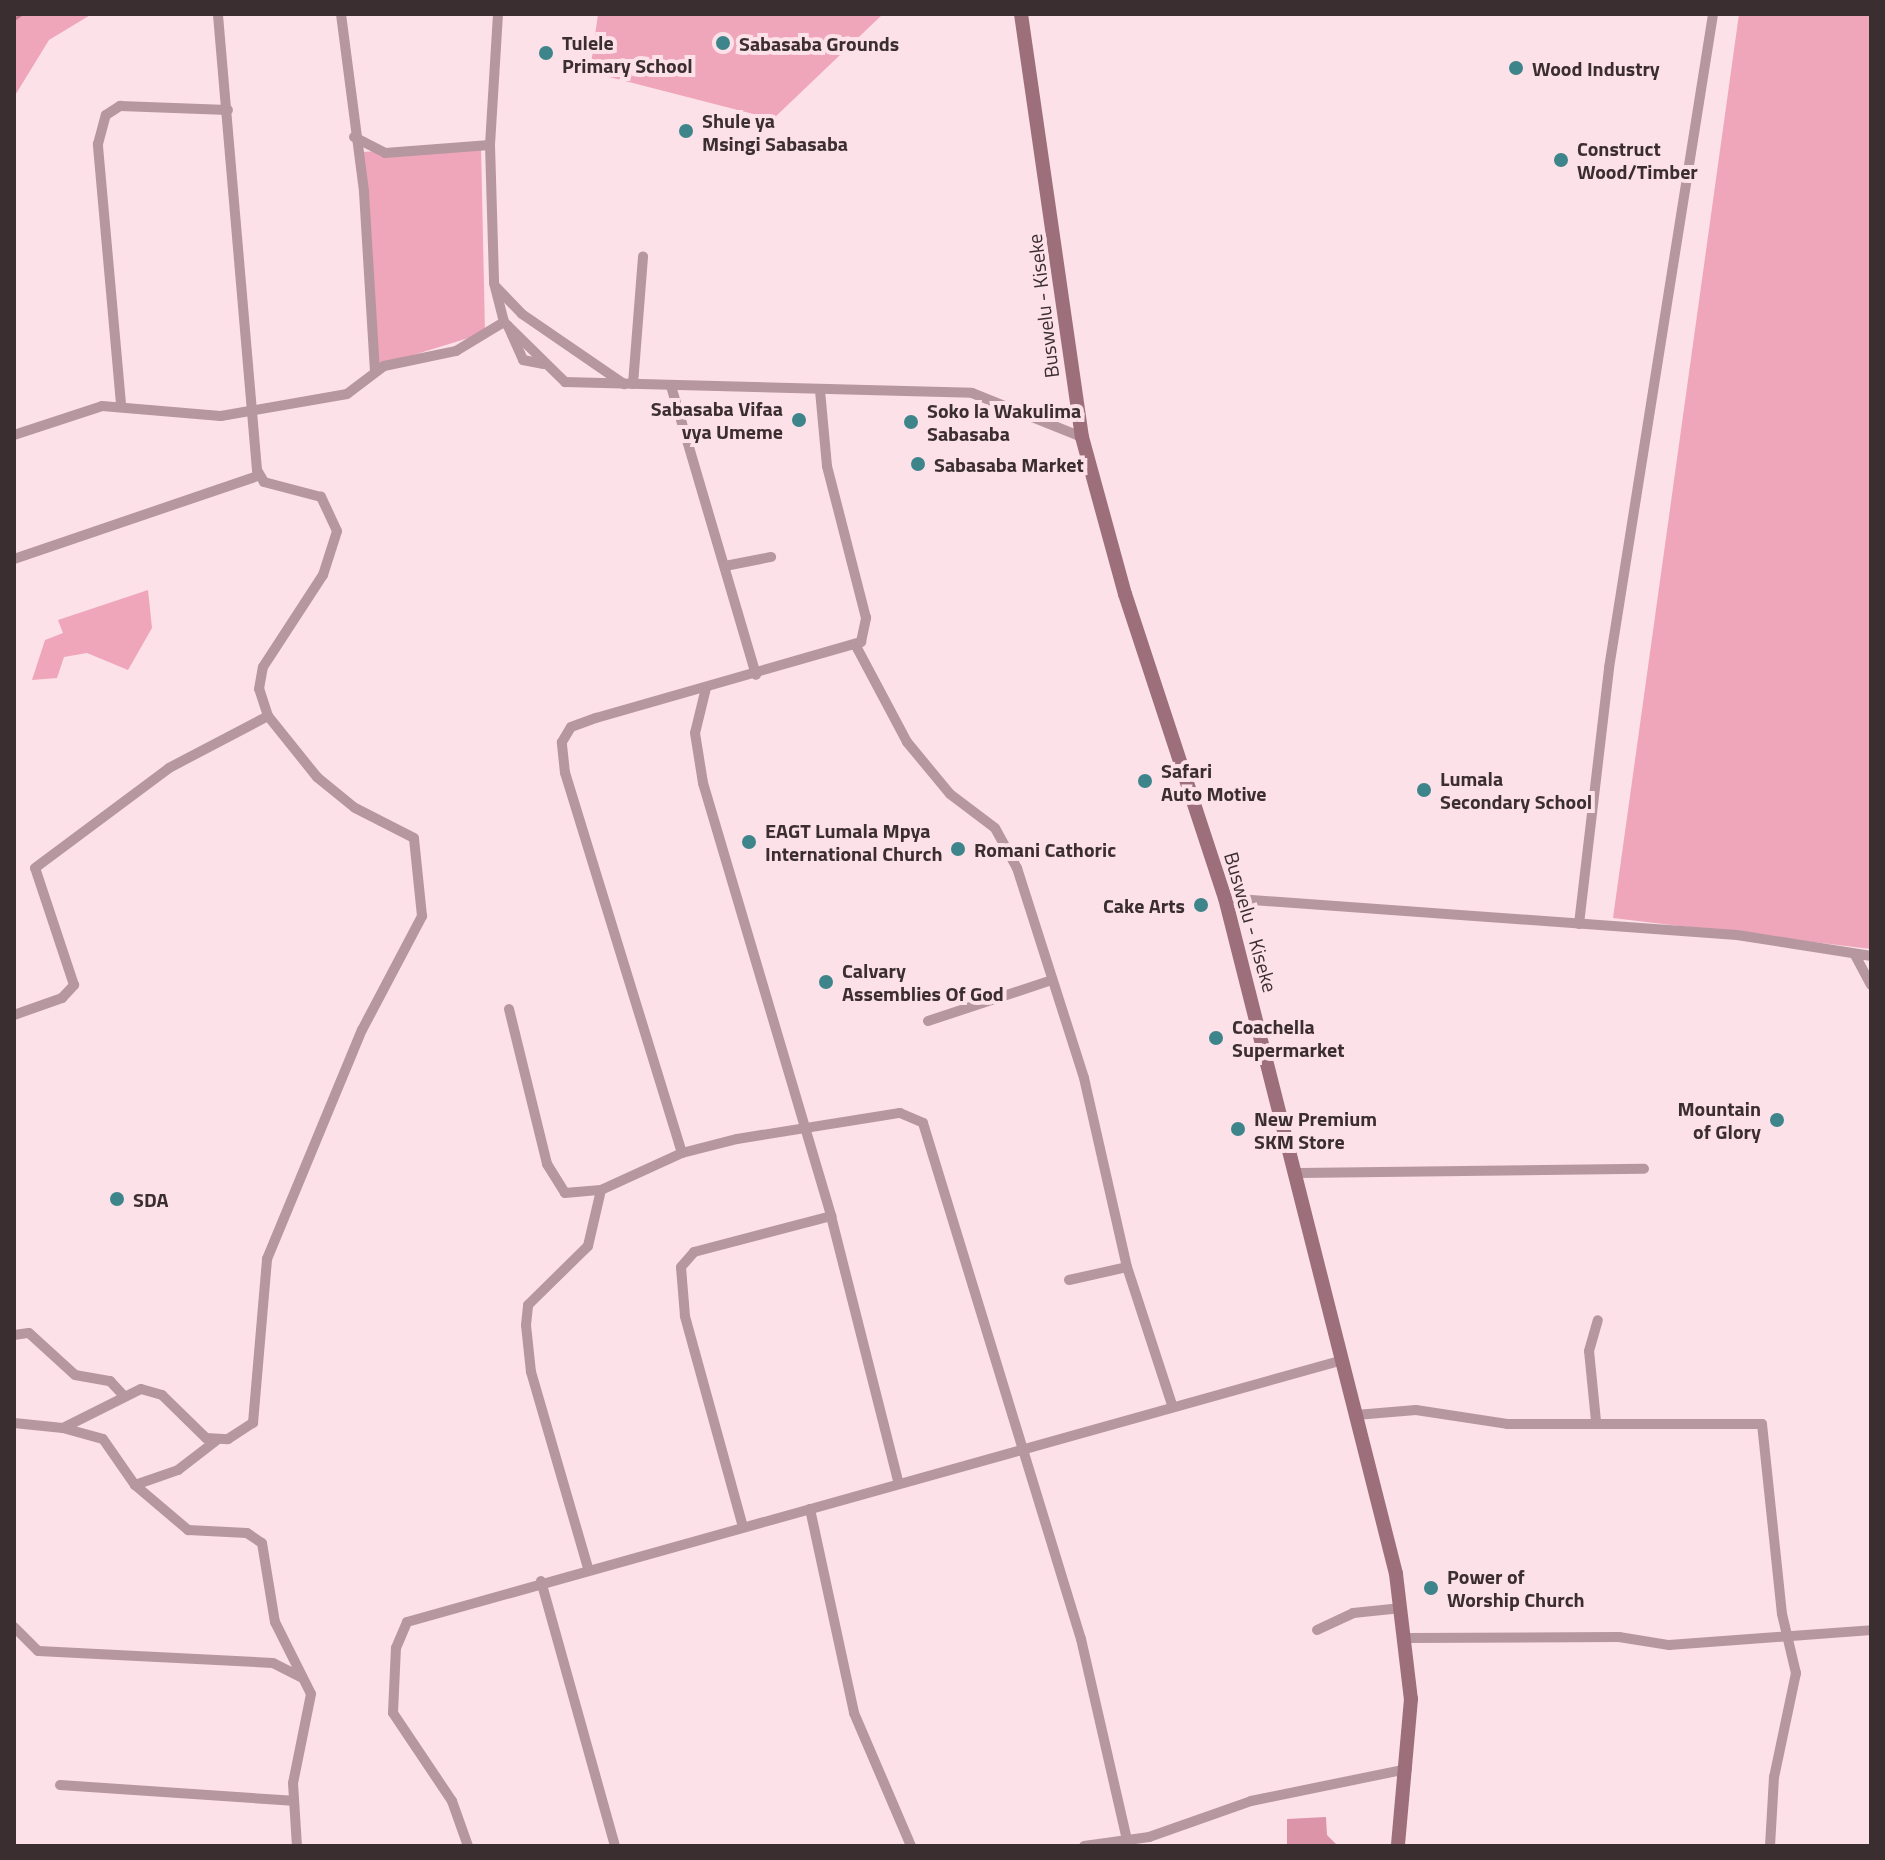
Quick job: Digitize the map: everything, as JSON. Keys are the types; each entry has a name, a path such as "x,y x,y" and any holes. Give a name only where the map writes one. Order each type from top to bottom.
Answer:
{"main road":[{"name":"Buswelu - Kiseke","path":"1021,14 1082,437 1125,594 1225,898 1299,1173 1402,1608 1407,1638 1407,1769 1398,1846"}],"street":[{"path":"218,14 255,411 258,476"},
{"path":"341,14 375,370"},
{"path":"498,14 490,145 494,283 506,324 544,364 577,385 972,393 1082,437"},
{"path":"1579,924 1609,668 1713,14"},
{"path":"121,404 98,144 106,115 120,106 228,110"},
{"path":"354,137 385,153 490,145"},
{"path":"629,384 643,256"},
{"path":"494,283 522,314 629,384"},
{"path":"14,435 121,404 187,416 255,411 347,394 375,370 456,351 506,324"},
{"path":"671,386 756,675"},
{"path":"682,1153 565,773 562,742 571,727 596,718 856,646 867,625 827,466 820,391"},
{"path":"14,559 258,476 321,497 337,531 323,575 263,667 259,689 268,716 335,794 414,838 422,916 362,1030 267,1259 253,1423 217,1440 164,1478 135,1485"},
{"path":"725,566 771,557"},
{"path":"856,646 907,742 950,794 995,828 1011,854 1049,981 1084,1078 1127,1267 1172,1405"},
{"path":"706,688 696,753 803,1131 831,1216 899,1484"},
{"path":"14,1015 62,998 74,985 35,868 169,768 268,716"},
{"path":"1011,854 1052,847 1079,854"},
{"path":"1225,898 1737,935 1871,956"},
{"path":"1855,955 1871,985"},
{"path":"928,1021 1049,981"},
{"path":"509,1009 553,1184 578,1195 601,1190 682,1153 908,1112 926,1127 1081,1639 1127,1840"},
{"path":"1299,1173 1644,1169"},
{"path":"588,1568 531,1372 526,1325 528,1305 588,1246 601,1190"},
{"path":"743,1527 685,1316 681,1267 694,1252 831,1216"},
{"path":"1069,1280 1127,1267"},
{"path":"1596,1421 1589,1351 1598,1320"},
{"path":"14,1335 29,1333 75,1375 110,1381 122,1394"},
{"path":"468,1846 452,1801 397,1728 392,1680 400,1632 418,1618 541,1581 1023,1450 1172,1405 1343,1360"},
{"path":"63,1428 122,1394 153,1389 199,1434 217,1440"},
{"path":"1356,1415 1416,1410 1507,1424 1596,1421 1762,1424 1785,1633 1796,1691 1774,1777 1770,1846"},
{"path":"14,1423 63,1428 103,1439 135,1485 188,1530 247,1533 262,1543 275,1622 304,1679 311,1705 292,1801 297,1846"},
{"path":"810,1509 854,1713 911,1846"},
{"path":"541,1581 615,1846"},
{"path":"1317,1630 1353,1613 1402,1608"},
{"path":"14,1627 38,1651 273,1663 304,1679"},
{"path":"1407,1638 1619,1637 1669,1645 1785,1633 1871,1630"},
{"path":"1089,1845 1127,1840 1278,1795 1407,1769"},
{"path":"60,1785 292,1801"}],"shaded area":[{"path":"92,14 49,40 14,97 14,15"},
{"name":"Sabasaba Grounds","path":"598,14 883,14 773,119 590,72"},
{"path":"1739,14 1871,14 1871,949 1613,918"},
{"path":"481,145 485,333 374,367 362,152"},
{"path":"148,590 152,628 128,670 87,653 64,657 57,678 32,680 45,640 63,633 58,620"},
{"path":"1326,1817 1327,1835 1338,1846 1287,1846 1287,1819"}],"waterway":[{"path":"14,19 21,14"}],"place":[{"name":"Sabasaba Grounds","path":"723,43"},
{"name":"Tulele Primary School","path":"546,53"},
{"name":"Wood Industry","path":"1516,68"},
{"name":"Shule ya Msingi Sabasaba","path":"686,131"},
{"name":"Construct Wood/Timber","path":"1561,160"},
{"name":"Sabasaba Vifaa vya Umeme","path":"799,420"},
{"name":"Soko la Wakulima Sabasaba","path":"911,422"},
{"name":"Sabasaba Market","path":"918,464"},
{"name":"Safari Auto Motive","path":"1145,781"},
{"name":"Lumala Secondary School","path":"1424,790"},
{"name":"EAGT Lumala Mpya International Church","path":"749,842"},
{"name":"Romani Cathoric","path":"958,849"},
{"name":"Cake Arts","path":"1201,905"},
{"name":"Calvary Assemblies Of God","path":"826,982"},
{"name":"Coachella Supermarket","path":"1216,1038"},
{"name":"Mountain of Glory","path":"1777,1120"},
{"name":"New Premium SKM Store","path":"1238,1129"},
{"name":"SDA","path":"117,1199"},
{"name":"Power of Worship Church","path":"1431,1588"}]}
